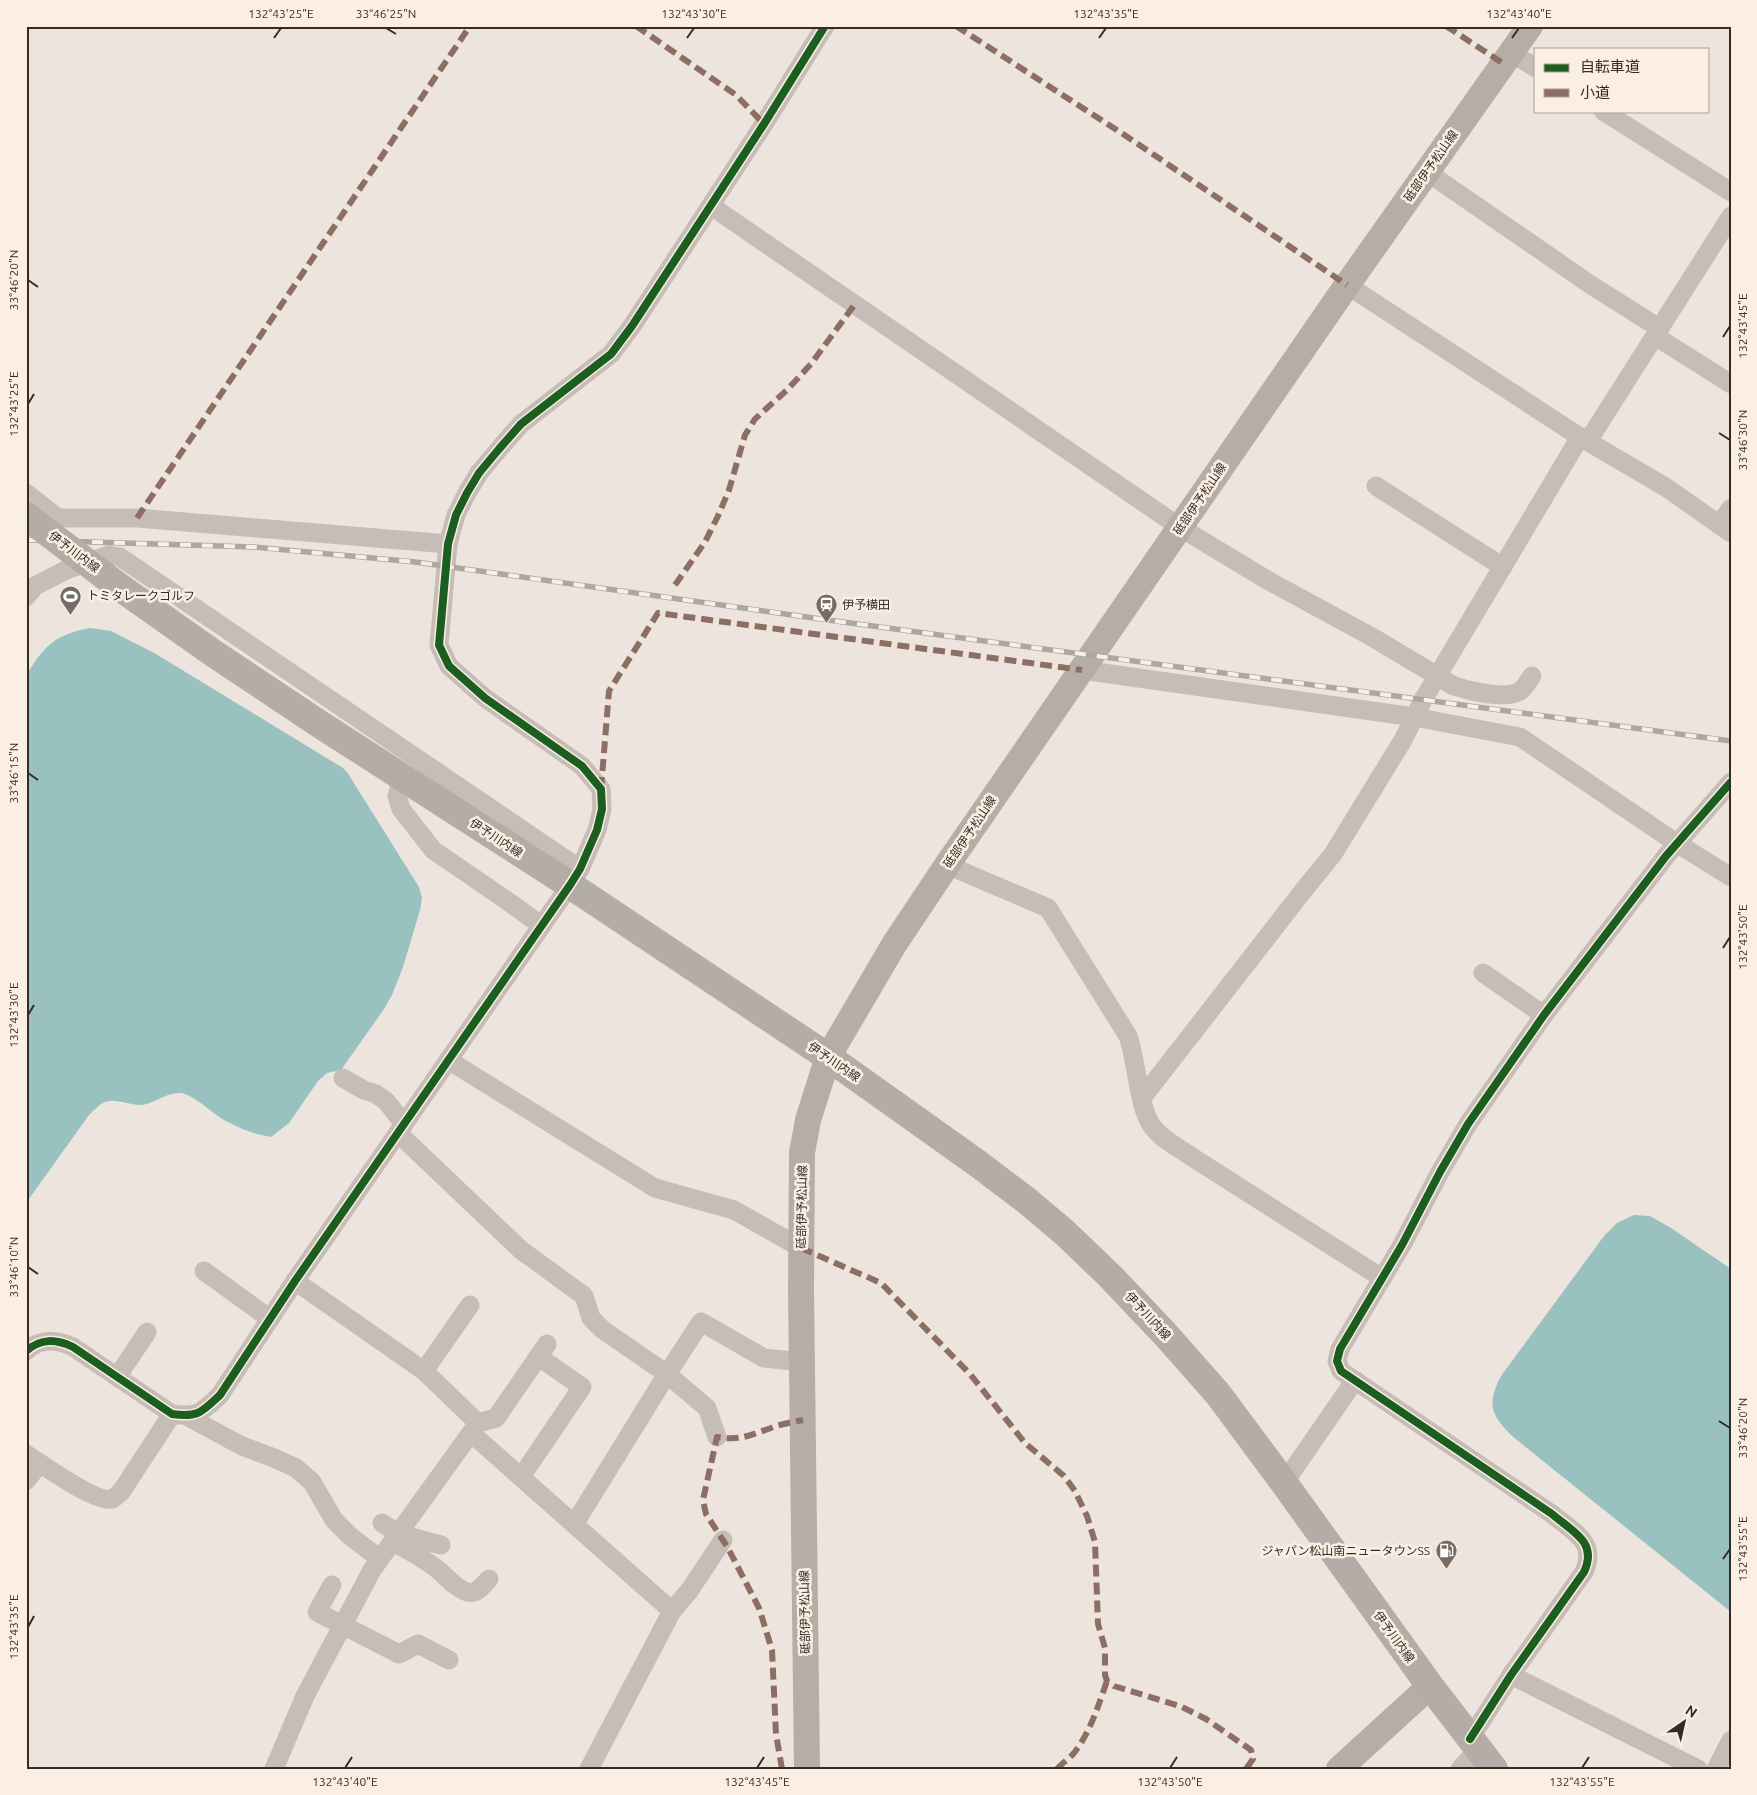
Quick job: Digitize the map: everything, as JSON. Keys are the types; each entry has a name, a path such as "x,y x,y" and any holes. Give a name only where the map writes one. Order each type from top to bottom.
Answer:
{"main road":[{"name":"砥部伊予松山線","path":"807,1769 801,1248 802,1153 808,1120 828,1058 896,943 947,865 1348,285 1530,26"},
{"name":"伊予川内線","path":"26,516 118,586 213,653 402,778 575,877 828,1058 934,1131 1026,1200 1064,1232 1110,1276 1218,1394 1430,1686 1481,1752"},
{"path":"1340,1769 1430,1686"}],"street":[{"path":"26,1481 33,1459 83,1490 101,1499 112,1499 121,1492 180,1416 199,1414 220,1395 294,1282 575,877 597,830 602,809 601,789 582,766 485,698 449,666 439,645 448,544 456,515 480,473 521,424 611,354 632,326 711,206 825,26"},
{"path":"1511,53 1534,67"},
{"path":"1605,112 1731,192"},
{"path":"1427,172 1731,384"},
{"path":"711,206 1181,528 1270,581 1438,675 1454,686 1468,691 1507,695 1521,691 1532,676"},
{"path":"1142,1098 1302,891 1333,854 1403,740 1438,675 1503,567 1584,439 1657,332 1731,216"},
{"path":"1348,285 1584,439 1667,488 1725,529 1731,508"},
{"path":"1376,486 1503,567"},
{"path":"26,494 58,518 136,518 448,544"},
{"path":"26,597 35,586 66,570 109,555 120,557 575,877"},
{"path":"1082,670 1414,717 1520,737 1678,844 1731,876"},
{"path":"402,778 397,796 401,809 432,850 510,902 542,926"},
{"path":"1460,1769 1481,1752 1511,1675 1584,1572 1589,1552 1583,1540 1552,1514 1341,1371 1337,1361 1340,1349 1402,1245 1440,1172 1468,1124 1544,1014 1666,856 1731,782"},
{"path":"947,865 1048,908 1128,1036 1133,1052 1144,1110 1152,1126 1167,1140 1382,1278"},
{"path":"1483,973 1544,1014"},
{"path":"448,1060 654,1188 734,1210 801,1248"},
{"path":"343,1078 386,1101 401,1129 520,1250 584,1296 591,1318 603,1330 667,1374 707,1408 717,1437"},
{"path":"204,1271 270,1319"},
{"path":"294,1282 424,1371 521,1477 672,1611"},
{"path":"424,1371 470,1305"},
{"path":"575,1523 701,1322 764,1358 802,1362"},
{"path":"117,1377 147,1332"},
{"path":"26,1351 39,1343 51,1340 63,1342 180,1416 242,1446 296,1468 312,1482 334,1520 350,1536 380,1560"},
{"path":"274,1769 305,1696 372,1570 475,1428 496,1418 543,1350 582,1387 521,1477"},
{"path":"1284,1483 1355,1380"},
{"path":"382,1523 396,1538 468,1593 478,1591 489,1579"},
{"path":"396,1538 441,1545"},
{"path":"589,1769 672,1611 723,1540"},
{"path":"332,1585 317,1612 399,1654 418,1644 449,1660"},
{"path":"1511,1675 1698,1769"},
{"path":"1716,1769 1731,1740"}],"water":[{"path":"90,628 111,631 156,654 343,768 419,887 422,898 403,967 392,995 384,1009 341,1070 327,1073 318,1081 289,1123 271,1137 242,1129 219,1117 190,1096 184,1094 170,1095 142,1105 115,1101 105,1102 89,1115 26,1203 26,676 51,643 67,634"},
{"path":"1634,1215 1650,1216 1731,1269 1731,1612 1512,1436 1499,1422 1493,1408 1494,1394 1501,1376 1604,1236 1617,1223"}],"railway":[{"path":"26,540 253,547 415,562 828,620 1731,741"}],"marked path":[{"path":"137,518 470,26"},
{"path":"636,26 736,95 764,124"},
{"path":"956,26 1126,136 1347,285"},
{"path":"1446,26 1504,64"},
{"path":"675,585 705,542 718,516 729,490 745,435 755,419 787,390 811,364 855,304"},
{"path":"601,789 609,691 658,613 1082,670"},
{"path":"801,1248 881,1283 970,1374 1025,1443 1064,1476 1075,1491 1087,1516 1095,1542 1098,1624 1105,1648 1105,1675 1107,1681 1114,1686 1180,1706 1206,1719 1251,1750 1253,1759 1246,1769"},
{"path":"782,1769 776,1734 772,1650 759,1608 728,1548 706,1514 703,1500 717,1437 745,1437 779,1425 803,1420"},
{"path":"1057,1769 1080,1745 1094,1718 1107,1681"}],"cycle path":[{"path":"26,1351 43,1342 61,1342 73,1347 172,1414 194,1414 209,1406 220,1395 295,1281 580,869 597,830 602,809 601,789 582,766 485,698 449,666 439,645 448,544 456,515 479,473 521,424 611,354 632,326 764,124 825,26"},
{"path":"1470,1739 1511,1675 1584,1572 1588,1562 1586,1545 1575,1532 1552,1514 1341,1371 1337,1361 1340,1349 1402,1245 1440,1172 1468,1124 1544,1015 1666,856 1731,782"}],"place":[{"name":"トミタレークゴルフ","path":"71,615"},
{"name":"伊予横田","path":"826,624"},
{"name":"ジャパン松山南ニュータウンSS","path":"1446,1570"}]}
